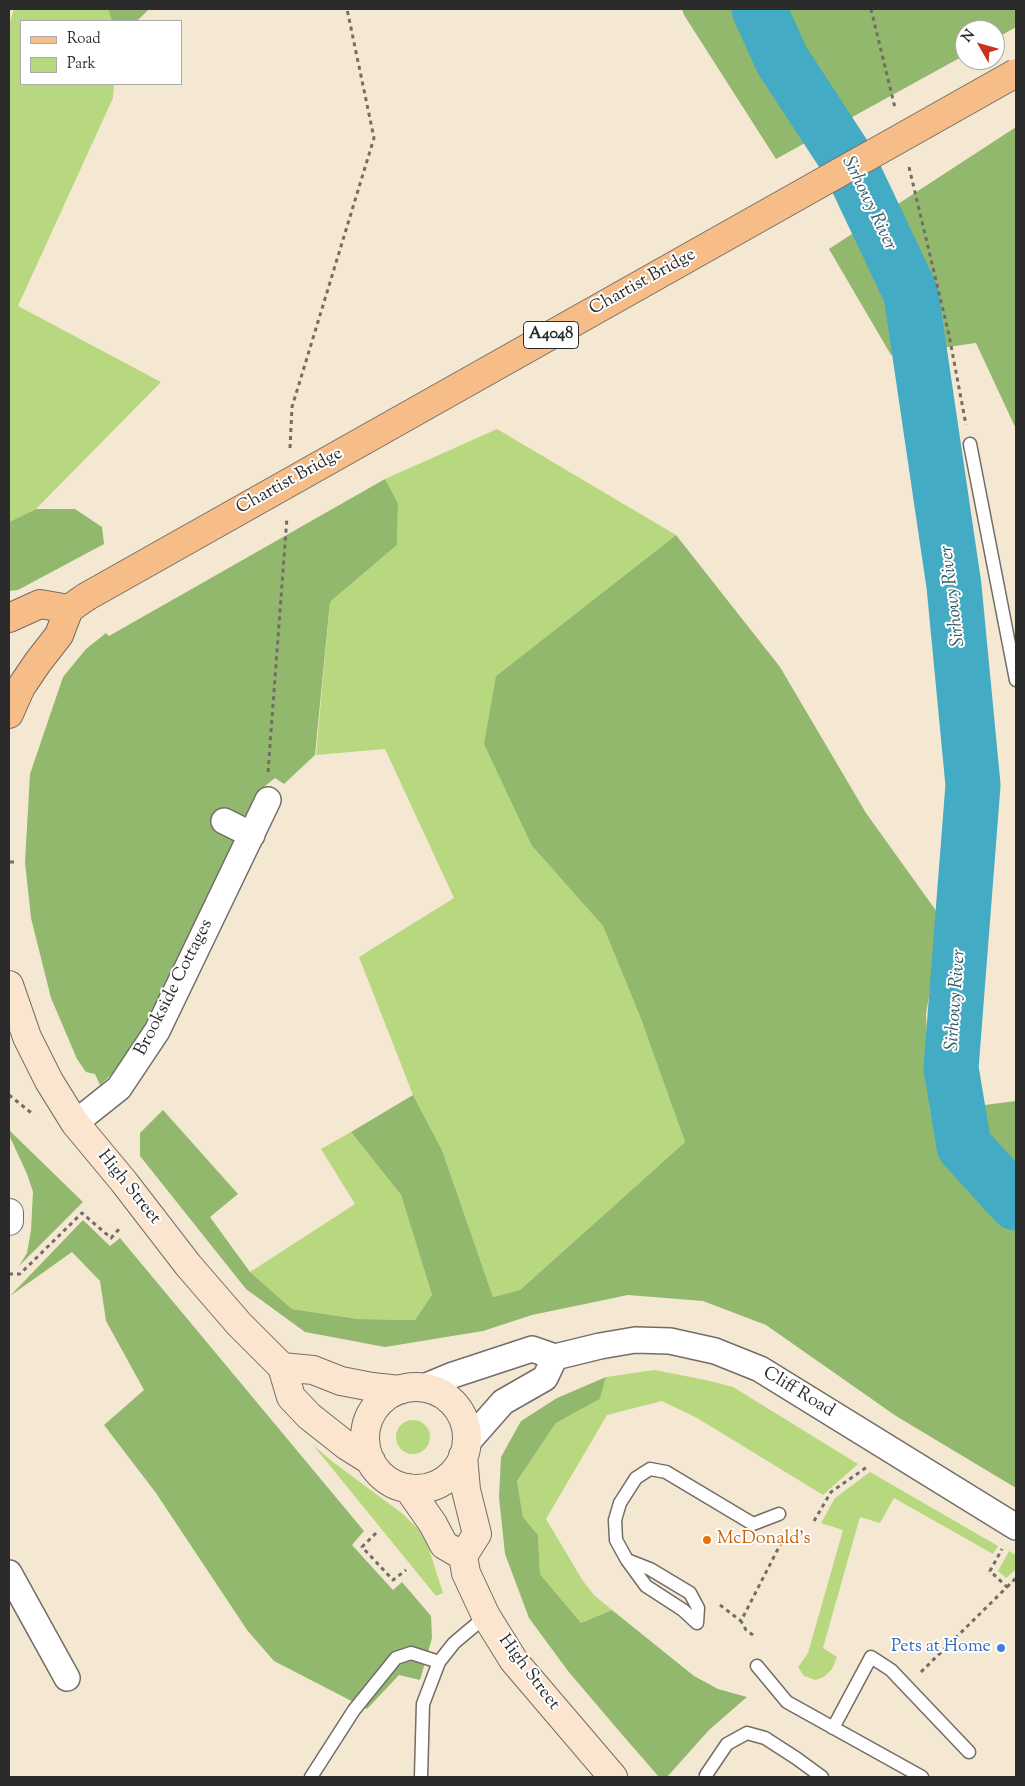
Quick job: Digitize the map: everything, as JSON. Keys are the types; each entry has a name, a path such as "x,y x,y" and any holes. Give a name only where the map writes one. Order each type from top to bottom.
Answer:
{"main road":[{"name":"Chartist Bridge","path":"77,603 1016,72"},
{"path":"9,618 40,604 77,603"},
{"path":"9,714 21,687 59,635 77,603"},
{"name":"High Street","path":"9,985 27,1037 49,1082 75,1122 188,1265 239,1324 282,1367 292,1396 308,1416 347,1446 371,1461"},
{"path":"282,1367 313,1370 341,1381 372,1387 412,1388 441,1393 455,1404 462,1414 467,1431 459,1466 452,1474 438,1484 425,1488 408,1488 396,1484 382,1475 371,1461 366,1448 366,1430 370,1417 380,1402 390,1394 412,1388"},
{"path":"408,1488 433,1524 444,1545 464,1556 477,1534 466,1490 464,1450"},
{"name":"High Street","path":"464,1556 466,1572 486,1616 514,1661 613,1777"}],"street":[{"name":"Brookside Cottages","path":"75,1122 119,1088 157,1031 268,800"},
{"path":"224,821 252,835"},
{"path":"9,1213 9,1221"},
{"name":"Cliff Road","path":"555,1358 600,1346 635,1340 670,1341 716,1351 760,1370 1011,1535"},
{"path":"412,1388 532,1349 555,1358 545,1378 504,1402 464,1450"},
{"path":"9,1574 68,1678"}],"lane":[{"path":"970,444 1016,680"},
{"path":"627,1560 650,1569 690,1592 698,1608 697,1623 683,1610 646,1586 627,1560 616,1540 614,1520 620,1503 636,1478 650,1469 666,1472 753,1524 779,1514"},
{"path":"421,1777 423,1704 440,1662 454,1643 486,1616"},
{"path":"311,1777 354,1710 396,1658 411,1653 440,1662"},
{"path":"833,1728 871,1658 891,1670 969,1752"},
{"path":"757,1666 788,1702 922,1777"},
{"path":"707,1777 727,1744 747,1733 765,1738 822,1777"}],"path":[{"path":"290,455 292,407 374,138 347,9"},
{"path":"871,9 896,114"},
{"path":"908,162 949,335 970,444"},
{"path":"268,800 268,775 287,512"},
{"path":"10,862 17,862"},
{"path":"9,1095 40,1120"},
{"path":"9,1274 20,1274 82,1213 110,1238 126,1221"},
{"path":"814,1521 832,1492 870,1465"},
{"path":"376,1534 362,1547 393,1580 406,1570"},
{"path":"741,1621 781,1543 774,1539 777,1535"},
{"path":"1007,1587 990,1571 1011,1535"},
{"path":"917,1676 1016,1578"},
{"path":"715,1601 741,1621 746,1630 753,1635"}],"green space":[{"path":"14,9 108,9 112,20 20,20 20,85 114,85 113,98 18,306 161,382 36,509 9,522 9,24"},
{"path":"108,9 149,9 138,20 112,20"},
{"path":"682,9 1016,9 1016,27 1005,33 1005,20 955,20 955,61 776,159"},
{"path":"1016,127 1016,429 976,343 891,355 829,249"},
{"path":"497,429 676,535 496,676 532,846 603,926 641,1019 685,1142 520,1290 493,1297 442,1150 413,1095 359,957 454,898 385,749 316,755 330,602 397,545 398,503 385,479"},
{"path":"385,479 398,503 397,545 330,602 315,755 284,784 275,778 259,791 148,1019 121,1066 100,1085 95,1074 86,1072 77,1059 51,998 31,918 25,862 30,774 63,677 86,649 106,633 109,636"},
{"path":"36,509 75,509 102,527 104,544 18,590 9,591 9,522"},
{"path":"676,535 780,667 866,813 942,919 926,1014 930,1112 1016,1101 1016,1488 896,1416 766,1325 703,1301 628,1295 532,1315 483,1331 385,1347 305,1332 246,1289 140,1156 140,1133 163,1110 238,1194 210,1217 250,1272 292,1309 358,1319 415,1320 432,1295 401,1195 351,1132 413,1095 442,1150 493,1297 520,1290 685,1142 641,1019 603,926 532,846 484,744 496,676"},
{"path":"9,1130 83,1202 19,1266 27,1253 31,1230 33,1192 9,1135"},
{"path":"351,1132 401,1195 432,1295 416,1320 358,1319 292,1309 250,1272 355,1204 321,1149"},
{"path":"83,1220 110,1246 120,1238 364,1531 352,1545 393,1590 402,1582 431,1616 432,1638 420,1680 399,1675 367,1709 274,1661 247,1630 156,1493 104,1425 144,1390 106,1321 100,1281 72,1252 10,1296"},
{"path":"654,1370 733,1387 858,1464 823,1495 697,1418 662,1401 607,1415 546,1519 583,1581 594,1595 612,1610 581,1623 540,1574 538,1535 523,1517 517,1481 556,1423 600,1399 606,1377"},
{"path":"606,1377 600,1399 556,1423 517,1481 523,1517 538,1535 540,1574 581,1623 612,1610 694,1676 718,1689 747,1697 709,1730 667,1777 659,1777 619,1731 568,1671 529,1618 505,1554 499,1497 501,1457 521,1421 557,1398"},
{"path":"413,1420 425,1425 430,1437 425,1449 413,1454 401,1449 396,1437 401,1425"},
{"path":"313,1445 403,1514 419,1530 428,1546 443,1593 436,1596"},
{"path":"870,1472 998,1546 993,1554 894,1498 880,1523 860,1517 823,1648 837,1657 832,1669 824,1677 815,1680 804,1676 798,1667 808,1653 843,1530 821,1523 835,1498"},
{"path":"1009,1551 1016,1555 1016,1569 1006,1578 998,1571"}],"waterway":[{"name":"Sirhowy River","path":"759,9 782,60 848,161 911,294 954,586 973,785 951,1068 964,1146 1016,1203"}],"place":[{"name":"McDonald's","path":"707,1540"},
{"name":"Pets at Home","path":"1001,1648"}]}
